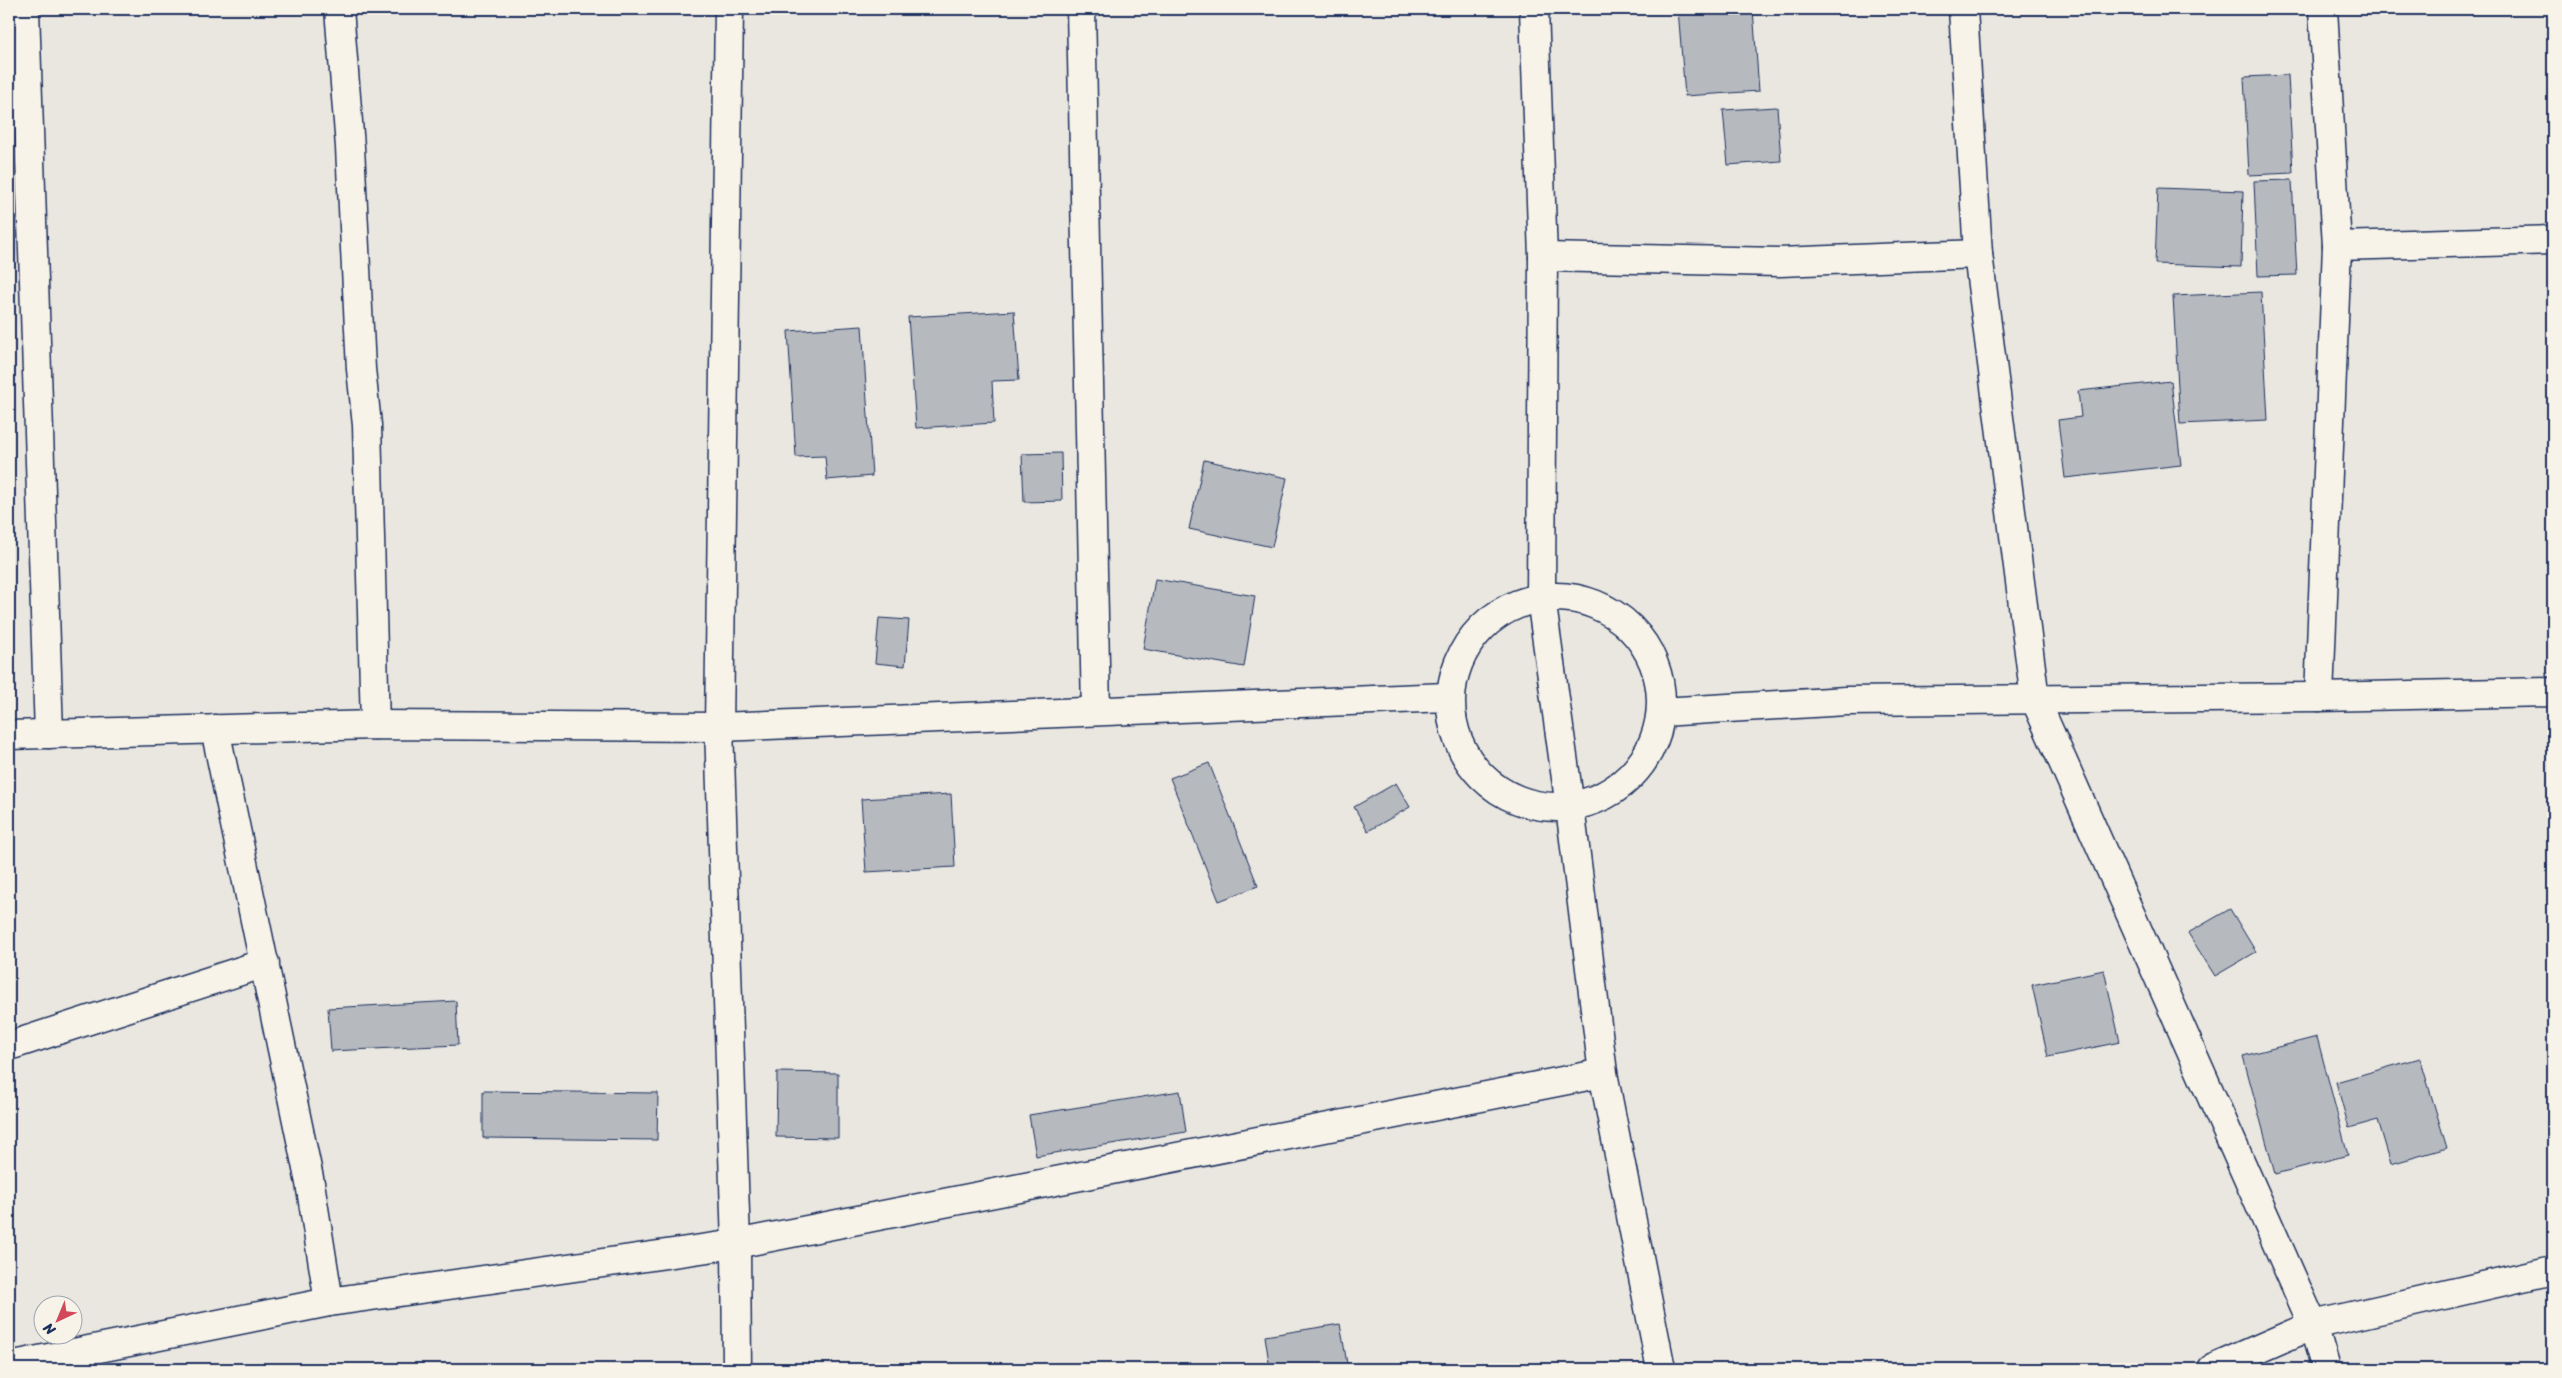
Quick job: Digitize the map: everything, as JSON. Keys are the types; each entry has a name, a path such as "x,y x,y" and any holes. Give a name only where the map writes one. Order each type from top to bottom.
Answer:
{"street":[{"path":"25,9 49,734"},
{"path":"338,9 350,147 360,350 367,425 375,725"},
{"path":"729,9 720,727 736,1244 737,1369"},
{"path":"1080,9 1096,711"},
{"path":"1534,9 1543,257 1541,598 1570,807 1603,1073 1661,1369"},
{"path":"1963,9 1978,254 2035,699 2313,1325 2326,1369"},
{"path":"2319,697 2337,246 2323,9"},
{"path":"2337,246 2553,240"},
{"path":"1543,257 1780,262 1978,254"},
{"path":"1541,598 1564,598 1587,602 1609,612 1628,626 1643,644 1654,666 1660,688 1661,712 1656,735 1646,756 1632,776 1614,790 1593,801 1570,807 1547,807 1524,802 1502,792 1483,779 1468,760 1457,739 1447,697 1465,648 1479,630 1497,614 1518,603 1541,598"},
{"path":"1661,712 1846,701 2319,697 2553,692"},
{"path":"9,735 375,725 720,727 1447,697"},
{"path":"215,729 310,1183 328,1302"},
{"path":"9,1046 265,963"},
{"path":"9,1366 328,1302 736,1244 1603,1073"},
{"path":"2212,1369 2313,1325 2553,1270"}],"building":[{"path":"1678,9 1753,9 1759,91 1685,96"},
{"path":"2288,75 2293,173 2249,175 2244,77"},
{"path":"1777,107 1781,161 1728,165 1723,110"},
{"path":"2292,180 2297,275 2258,276 2254,181"},
{"path":"2158,188 2243,191 2241,267 2155,264"},
{"path":"2261,292 2268,420 2180,424 2173,296"},
{"path":"1014,311 1019,380 992,381 994,423 916,428 908,317"},
{"path":"862,326 872,476 827,480 825,456 796,457 788,331"},
{"path":"2171,381 2181,465 2065,478 2058,420 2081,417 2078,391"},
{"path":"1061,453 1062,501 1024,502 1022,454"},
{"path":"1204,460 1287,478 1272,547 1189,529"},
{"path":"1155,579 1255,596 1244,667 1143,649"},
{"path":"879,618 909,620 905,666 875,663"},
{"path":"1209,763 1258,886 1219,901 1170,778"},
{"path":"1396,783 1410,807 1368,831 1354,807"},
{"path":"951,794 955,867 866,872 861,799"},
{"path":"2230,909 2256,952 2215,976 2188,933"},
{"path":"2104,970 2120,1042 2048,1057 2032,985"},
{"path":"456,1001 458,1045 331,1051 328,1008"},
{"path":"2317,1037 2348,1155 2275,1174 2243,1056"},
{"path":"2420,1058 2447,1148 2391,1164 2378,1120 2349,1128 2336,1082"},
{"path":"777,1072 838,1073 838,1138 776,1137"},
{"path":"483,1091 658,1093 657,1140 483,1138"},
{"path":"1180,1091 1186,1132 1036,1156 1029,1115"},
{"path":"1340,1324 1348,1369 1270,1369 1265,1336"}]}
